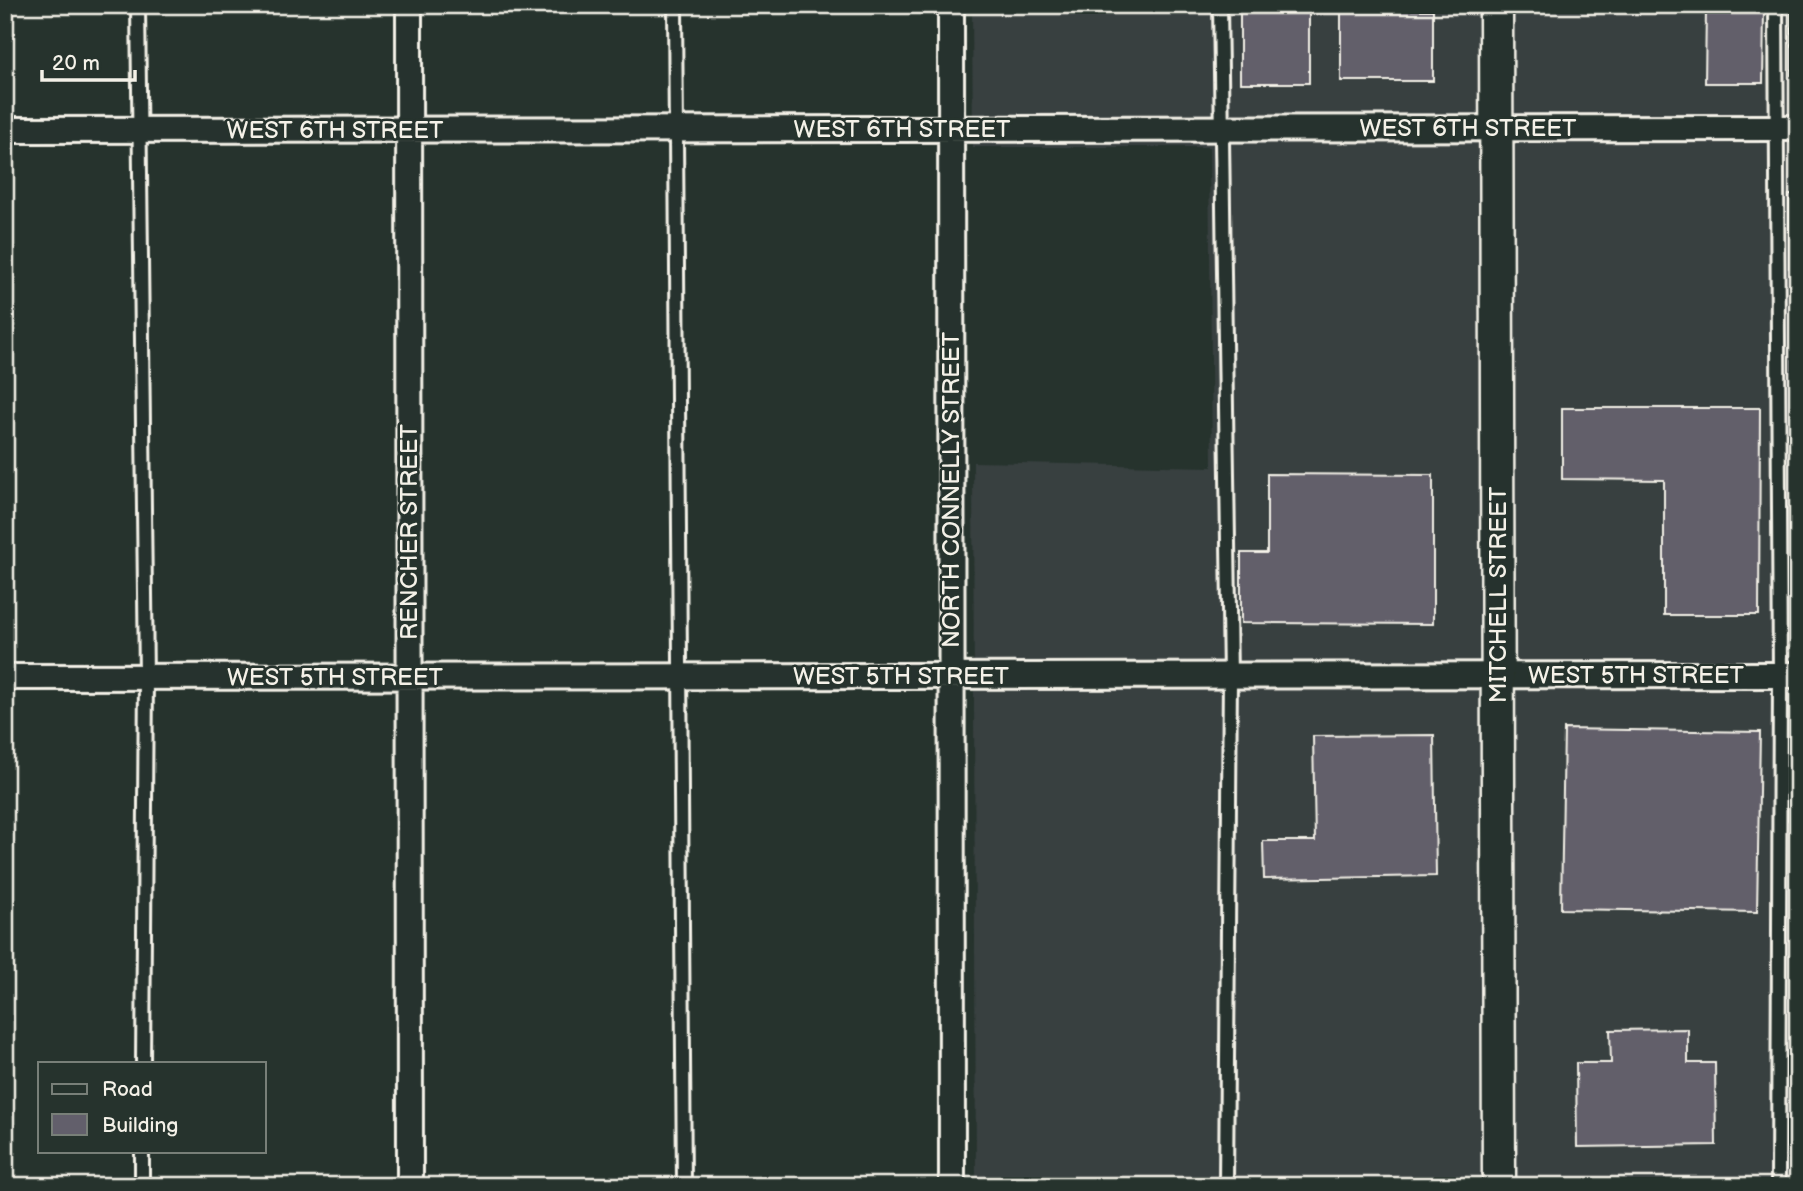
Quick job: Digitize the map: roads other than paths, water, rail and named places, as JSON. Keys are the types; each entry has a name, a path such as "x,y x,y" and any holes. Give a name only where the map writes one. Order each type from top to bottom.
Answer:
{"street":[{"name":"RENCHER STREET","path":"409,5 410,1186"},
{"name":"NORTH CONNELLY STREET","path":"951,5 952,1186"},
{"name":"MITCHELL STREET","path":"1496,5 1499,1186"},
{"name":"WEST 6TH STREET","path":"5,130 1787,127"},
{"name":"WEST 5TH STREET","path":"5,677 1789,675"}],"lane":[{"path":"138,5 146,677 143,1062"},
{"path":"675,5 678,676 684,1186"},
{"path":"1220,5 1230,676 1226,1186"},
{"path":"1776,5 1787,127 1789,675 1778,1186"},
{"path":"142,1152 142,1186"}]}
